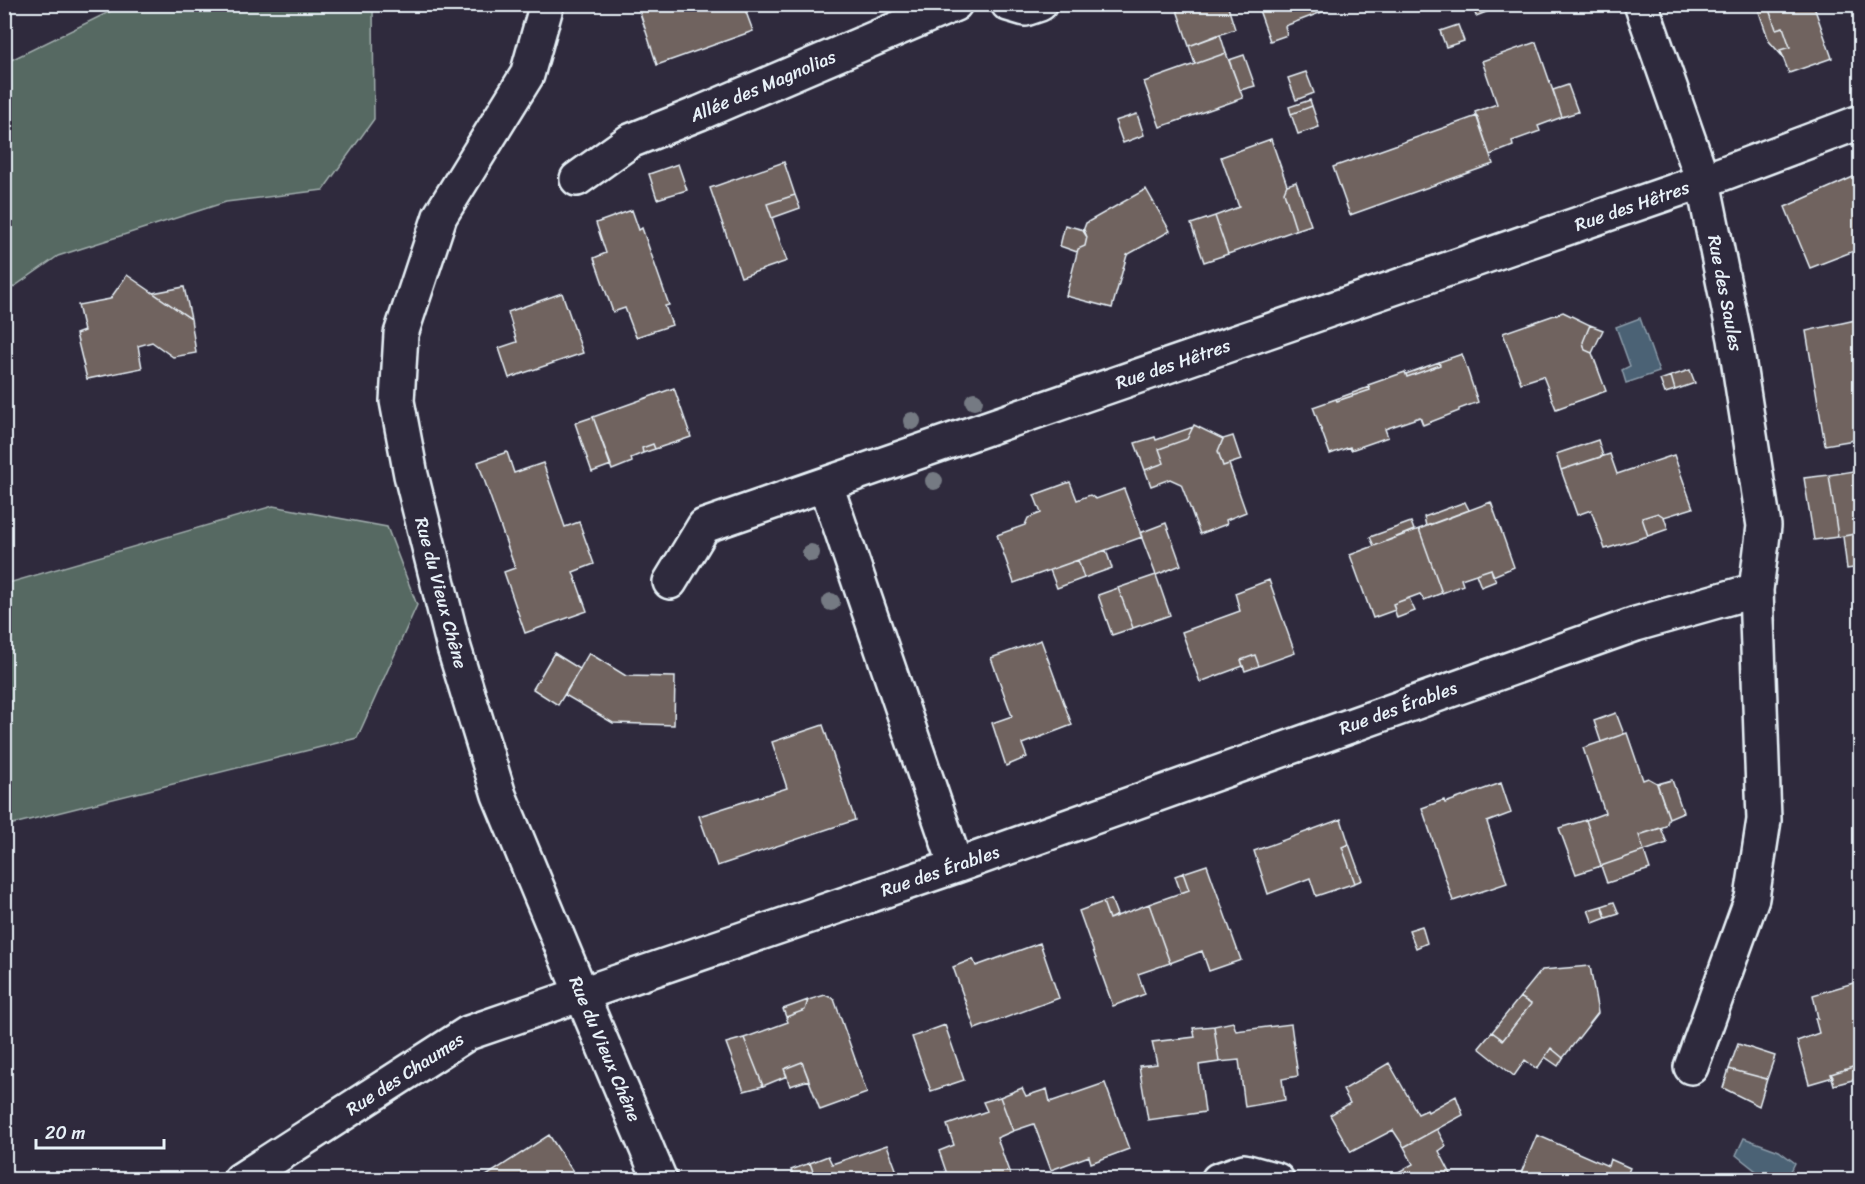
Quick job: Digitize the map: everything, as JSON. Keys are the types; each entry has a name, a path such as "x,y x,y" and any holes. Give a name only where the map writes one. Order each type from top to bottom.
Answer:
{"street":[{"name":"Rue du Vieux Chêne","path":"547,4 527,75 440,216 401,334 397,401 411,475 454,648 499,795 660,1179"},
{"name":"Allée des Magnolias","path":"577,179 630,141 955,4"},
{"path":"1008,4 1025,9 1040,4"},
{"name":"Rue des Saules","path":"1641,4 1703,181 1735,339 1764,526 1756,590"},
{"name":"Rue des Hêtres","path":"670,582 704,526 1703,181 1860,122"},
{"path":"826,484 956,866"},
{"name":"Rue des Érables","path":"581,993 956,866 1636,624 1756,590"},
{"path":"1691,1067 1752,898 1764,820 1756,590"},
{"name":"Rue des Chaumes","path":"240,1179 468,1033 581,993"},
{"path":"1218,1179 1244,1171 1276,1179"}],"green space":[{"path":"123,5 373,5 374,119 323,190 226,202 58,256 5,293 5,63"},
{"path":"273,506 387,527 417,605 357,738 5,826 5,584"}],"water":[{"path":"1640,318 1659,372 1626,383 1622,370 1630,366 1616,327"},
{"path":"1744,1138 1779,1151 1795,1163 1787,1179 1760,1174 1736,1155"}],"building":[{"path":"637,4 743,4 753,31 657,65"},
{"path":"1175,4 1227,4 1235,29 1189,46"},
{"path":"1276,4 1343,4 1285,26 1287,35 1270,41 1259,10"},
{"path":"1472,4 1507,4 1476,16"},
{"path":"1767,4 1776,29 1783,27 1790,47 1780,50 1784,58 1769,41 1757,6"},
{"path":"1767,4 1813,4 1832,58 1789,73 1780,50 1790,47 1783,27 1776,29"},
{"path":"1458,25 1464,41 1446,47 1440,31"},
{"path":"1220,34 1226,53 1195,64 1189,46"},
{"path":"1536,42 1562,117 1538,126 1540,131 1512,141 1513,146 1490,155 1475,112 1497,104 1482,61"},
{"path":"1226,53 1243,98 1160,127 1144,82"},
{"path":"1244,55 1255,86 1240,90 1229,60"},
{"path":"1306,72 1314,93 1296,100 1288,78"},
{"path":"1568,85 1578,112 1562,117 1553,90"},
{"path":"1310,100 1312,106 1291,114 1289,107"},
{"path":"1312,106 1319,127 1298,134 1291,114"},
{"path":"1137,114 1144,135 1123,143 1115,121"},
{"path":"1477,116 1493,164 1350,215 1333,167"},
{"path":"1271,139 1287,185 1284,192 1296,230 1228,254 1215,216 1239,207 1221,157"},
{"path":"784,162 795,195 767,204 787,261 741,277 710,188"},
{"path":"678,164 687,190 657,199 649,174"},
{"path":"1860,174 1860,251 1859,249 1810,268 1785,207"},
{"path":"1296,182 1311,225 1296,230 1284,192 1287,185"},
{"path":"1146,189 1170,231 1127,255 1112,308 1066,296 1078,249 1085,246 1087,237 1083,231 1086,223"},
{"path":"795,195 800,208 772,218 767,204"},
{"path":"632,210 639,230 642,228 669,305 665,306 672,325 636,337 625,308 613,312 594,258 606,253 596,223"},
{"path":"1215,216 1228,254 1204,262 1191,224"},
{"path":"1065,225 1084,230 1087,237 1085,246 1077,252 1060,246"},
{"path":"127,275 191,319 196,353 173,357 152,342 138,346 142,368 87,379 76,334 84,331 78,305 110,299"},
{"path":"184,287 191,319 153,293"},
{"path":"562,293 583,353 509,378 499,348 517,342 508,312"},
{"path":"1563,312 1590,325 1583,342 1585,350 1592,353 1606,391 1556,409 1543,376 1521,383 1503,333"},
{"path":"1860,319 1860,439 1825,445 1806,331"},
{"path":"1590,325 1603,330 1592,353 1585,350 1583,342"},
{"path":"1462,354 1478,402 1423,425 1420,417 1385,429 1388,437 1351,450 1350,447 1330,454 1313,407 1370,390 1368,385 1405,372 1407,377"},
{"path":"1439,362 1440,365 1407,377 1406,374"},
{"path":"1690,370 1695,383 1675,390 1671,376"},
{"path":"1671,376 1675,390 1665,393 1660,380"},
{"path":"1369,387 1370,390 1337,401 1336,399"},
{"path":"674,388 691,437 655,449 653,444 642,448 643,453 631,458 632,462 612,470 593,417"},
{"path":"593,417 611,465 592,472 575,423"},
{"path":"1194,425 1223,439 1218,451 1223,466 1229,464 1246,512 1226,520 1227,524 1200,534 1181,484 1170,479 1151,486 1145,470 1164,463 1159,449 1187,439"},
{"path":"1193,427 1187,439 1159,449 1164,463 1145,470 1135,443 1155,437 1156,440"},
{"path":"1233,436 1241,460 1223,466 1218,451 1223,439"},
{"path":"1598,440 1603,456 1561,470 1556,454"},
{"path":"653,444 655,449 643,453 642,448"},
{"path":"507,452 514,473 543,463 565,527 579,522 594,564 573,572 587,611 525,633 504,572 515,568 478,462"},
{"path":"1610,454 1617,474 1674,455 1693,508 1664,517 1658,513 1642,518 1648,536 1605,549 1591,510 1577,515 1561,470"},
{"path":"1860,470 1860,533 1838,537 1829,475"},
{"path":"1829,475 1838,537 1814,540 1804,478"},
{"path":"1070,482 1077,500 1090,495 1096,499 1124,489 1142,537 1014,583 997,535 1025,525 1028,518 1041,513 1034,495"},
{"path":"1465,502 1469,510 1426,526 1424,517"},
{"path":"1491,502 1514,567 1493,576 1491,569 1461,579 1463,585 1442,593 1419,529"},
{"path":"1658,513 1664,517 1668,529 1648,536 1642,518"},
{"path":"1411,522 1414,530 1374,546 1370,537"},
{"path":"1166,523 1181,565 1156,575 1140,533"},
{"path":"1419,529 1442,593 1424,600 1420,594 1393,604 1395,610 1373,618 1350,555"},
{"path":"1860,533 1860,567 1847,569 1843,536"},
{"path":"1106,550 1112,568 1084,578 1078,560"},
{"path":"1078,560 1084,578 1057,588 1050,570"},
{"path":"1491,569 1496,581 1481,587 1476,574"},
{"path":"1156,575 1170,615 1133,628 1118,588"},
{"path":"1269,580 1295,653 1259,666 1255,655 1241,660 1243,666 1200,682 1182,632 1240,611 1235,593"},
{"path":"1118,588 1133,628 1112,635 1098,595"},
{"path":"1409,598 1415,611 1397,618 1393,604"},
{"path":"1041,640 1072,725 1022,744 1027,757 1006,766 992,723 1012,716 991,658"},
{"path":"554,653 580,669 558,705 533,689"},
{"path":"589,653 626,676 675,677 674,725 613,723 565,695"},
{"path":"1255,655 1259,666 1245,671 1241,660"},
{"path":"1616,713 1624,734 1601,742 1594,721"},
{"path":"823,725 855,820 717,866 699,816 787,788 772,742"},
{"path":"1627,733 1643,780 1648,778 1657,783 1669,818 1666,826 1639,835 1644,851 1601,866 1586,820 1605,813 1583,748"},
{"path":"1672,780 1683,812 1669,818 1657,784"},
{"path":"1501,783 1511,813 1487,822 1507,883 1453,901 1422,808 1444,800 1445,803"},
{"path":"1341,819 1349,844 1342,847 1355,883 1316,896 1310,878 1268,894 1254,851"},
{"path":"1586,820 1601,866 1576,874 1559,828"},
{"path":"1661,828 1667,843 1644,851 1639,835"},
{"path":"1349,844 1362,880 1355,883 1342,847"},
{"path":"1644,851 1650,869 1607,883 1601,866"},
{"path":"1207,865 1241,960 1209,971 1202,951 1170,963 1149,904 1189,890 1183,873"},
{"path":"1183,873 1189,890 1181,893 1175,876"},
{"path":"1111,899 1117,915 1109,919 1103,902"},
{"path":"1103,902 1109,919 1149,904 1170,963 1138,974 1145,994 1113,1006 1079,911"},
{"path":"1614,902 1619,914 1606,918 1602,906"},
{"path":"1602,906 1606,918 1593,923 1588,910"},
{"path":"1422,926 1427,943 1416,948 1409,930"},
{"path":"1040,943 1059,998 975,1029 953,967 973,959 976,966"},
{"path":"1590,966 1598,1013 1563,1058 1551,1048 1537,1069 1525,1060 1514,1076 1479,1048 1492,1032 1503,1040 1531,1004 1520,997 1542,970"},
{"path":"1860,981 1860,1078 1856,1066 1831,1074 1833,1077 1809,1084 1797,1041 1819,1033 1813,995"},
{"path":"825,995 834,999 867,1093 820,1110 802,1062 784,1069 787,1076 763,1086 744,1038 788,1022 786,1017 805,1010 808,1000"},
{"path":"1520,997 1531,1004 1503,1040 1492,1032"},
{"path":"808,1000 805,1010 786,1017 783,1009"},
{"path":"1233,1022 1236,1031 1291,1024 1298,1076 1282,1079 1285,1100 1245,1107 1239,1060 1219,1062 1214,1026"},
{"path":"945,1025 964,1080 931,1091 912,1037"},
{"path":"1214,1026 1219,1062 1199,1065 1205,1112 1148,1120 1139,1066 1157,1064 1152,1042 1195,1037 1193,1028"},
{"path":"744,1038 763,1086 744,1091 726,1043"},
{"path":"1738,1044 1775,1056 1767,1079 1729,1069"},
{"path":"1551,1048 1563,1058 1558,1066 1545,1057"},
{"path":"802,1062 809,1080 790,1086 784,1069"},
{"path":"1389,1063 1418,1114 1427,1110 1428,1112 1456,1096 1463,1115 1404,1147 1393,1130 1351,1152 1330,1115 1350,1103 1343,1090"},
{"path":"1856,1066 1860,1078 1834,1085 1831,1074"},
{"path":"1729,1069 1767,1079 1759,1106 1723,1088"},
{"path":"1105,1083 1129,1149 1091,1163 1089,1156 1051,1170 1034,1124 1013,1131 1000,1097 1022,1088 1026,1096 1047,1089 1050,1102"},
{"path":"1000,1097 1013,1131 997,1138 1012,1180 949,1180 939,1151 954,1145 947,1125 987,1111 983,1102"},
{"path":"1437,1129 1446,1146 1439,1151 1454,1180 1384,1180 1413,1164 1404,1147"},
{"path":"549,1135 574,1173 564,1180 480,1180"},
{"path":"1537,1135 1608,1166 1610,1159 1630,1168 1625,1180 1518,1180"},
{"path":"887,1145 900,1180 816,1180 810,1163 828,1156 832,1164"},
{"path":"810,1163 816,1180 792,1180 795,1179 791,1170"}]}
